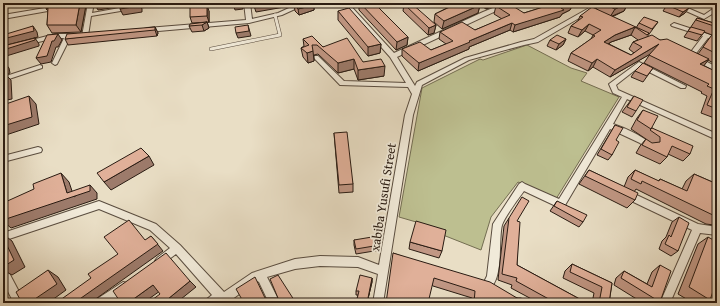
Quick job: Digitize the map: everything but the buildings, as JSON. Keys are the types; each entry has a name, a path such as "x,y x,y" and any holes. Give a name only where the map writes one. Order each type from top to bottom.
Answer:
{"street":[{"path":"85,36 91,3"},
{"path":"89,15 156,3"},
{"path":"247,3 249,21"},
{"path":"138,30 249,21 275,15 305,3"},
{"path":"345,3 393,56 416,94"},
{"path":"393,56 442,34 483,11 510,3"},
{"path":"416,94 419,84 468,59 523,43 536,41 602,3"},
{"path":"671,3 704,17 717,8"},
{"path":"3,17 62,7"},
{"path":"588,11 596,14"},
{"path":"674,25 717,39"},
{"path":"436,29 442,34"},
{"path":"18,46 55,36 67,37 93,35"},
{"path":"691,56 706,36"},
{"path":"55,63 67,37"},
{"path":"678,49 717,70"},
{"path":"316,57 342,83 411,85"},
{"path":"683,86 639,64 612,84 615,91 717,137"},
{"path":"3,79 40,67"},
{"name":"xabiba Yusufi Street","path":"378,303 384,272 391,254 409,115 416,94"},
{"path":"488,285 492,278 498,224 522,186 561,204 626,96"},
{"path":"608,125 629,134 649,147"},
{"path":"3,159 38,150"},
{"path":"581,172 589,176"},
{"path":"618,190 697,228 717,231"},
{"path":"3,237 99,204 153,227 177,248 224,299"},
{"path":"665,303 697,228"},
{"path":"153,265 177,248"},
{"path":"211,303 215,299 224,299 256,276 295,264 320,261 358,262 384,272"},
{"path":"3,272 20,303"},
{"path":"256,276 263,279 276,303"},
{"path":"101,303 129,283"}],"lane":[{"path":"211,49 280,35 275,15"}],"green space":[{"path":"527,45 571,68 587,73 581,81 619,97 556,199 518,182 491,217 481,250 443,235 423,224 399,217 422,88 480,59 483,60"}]}
